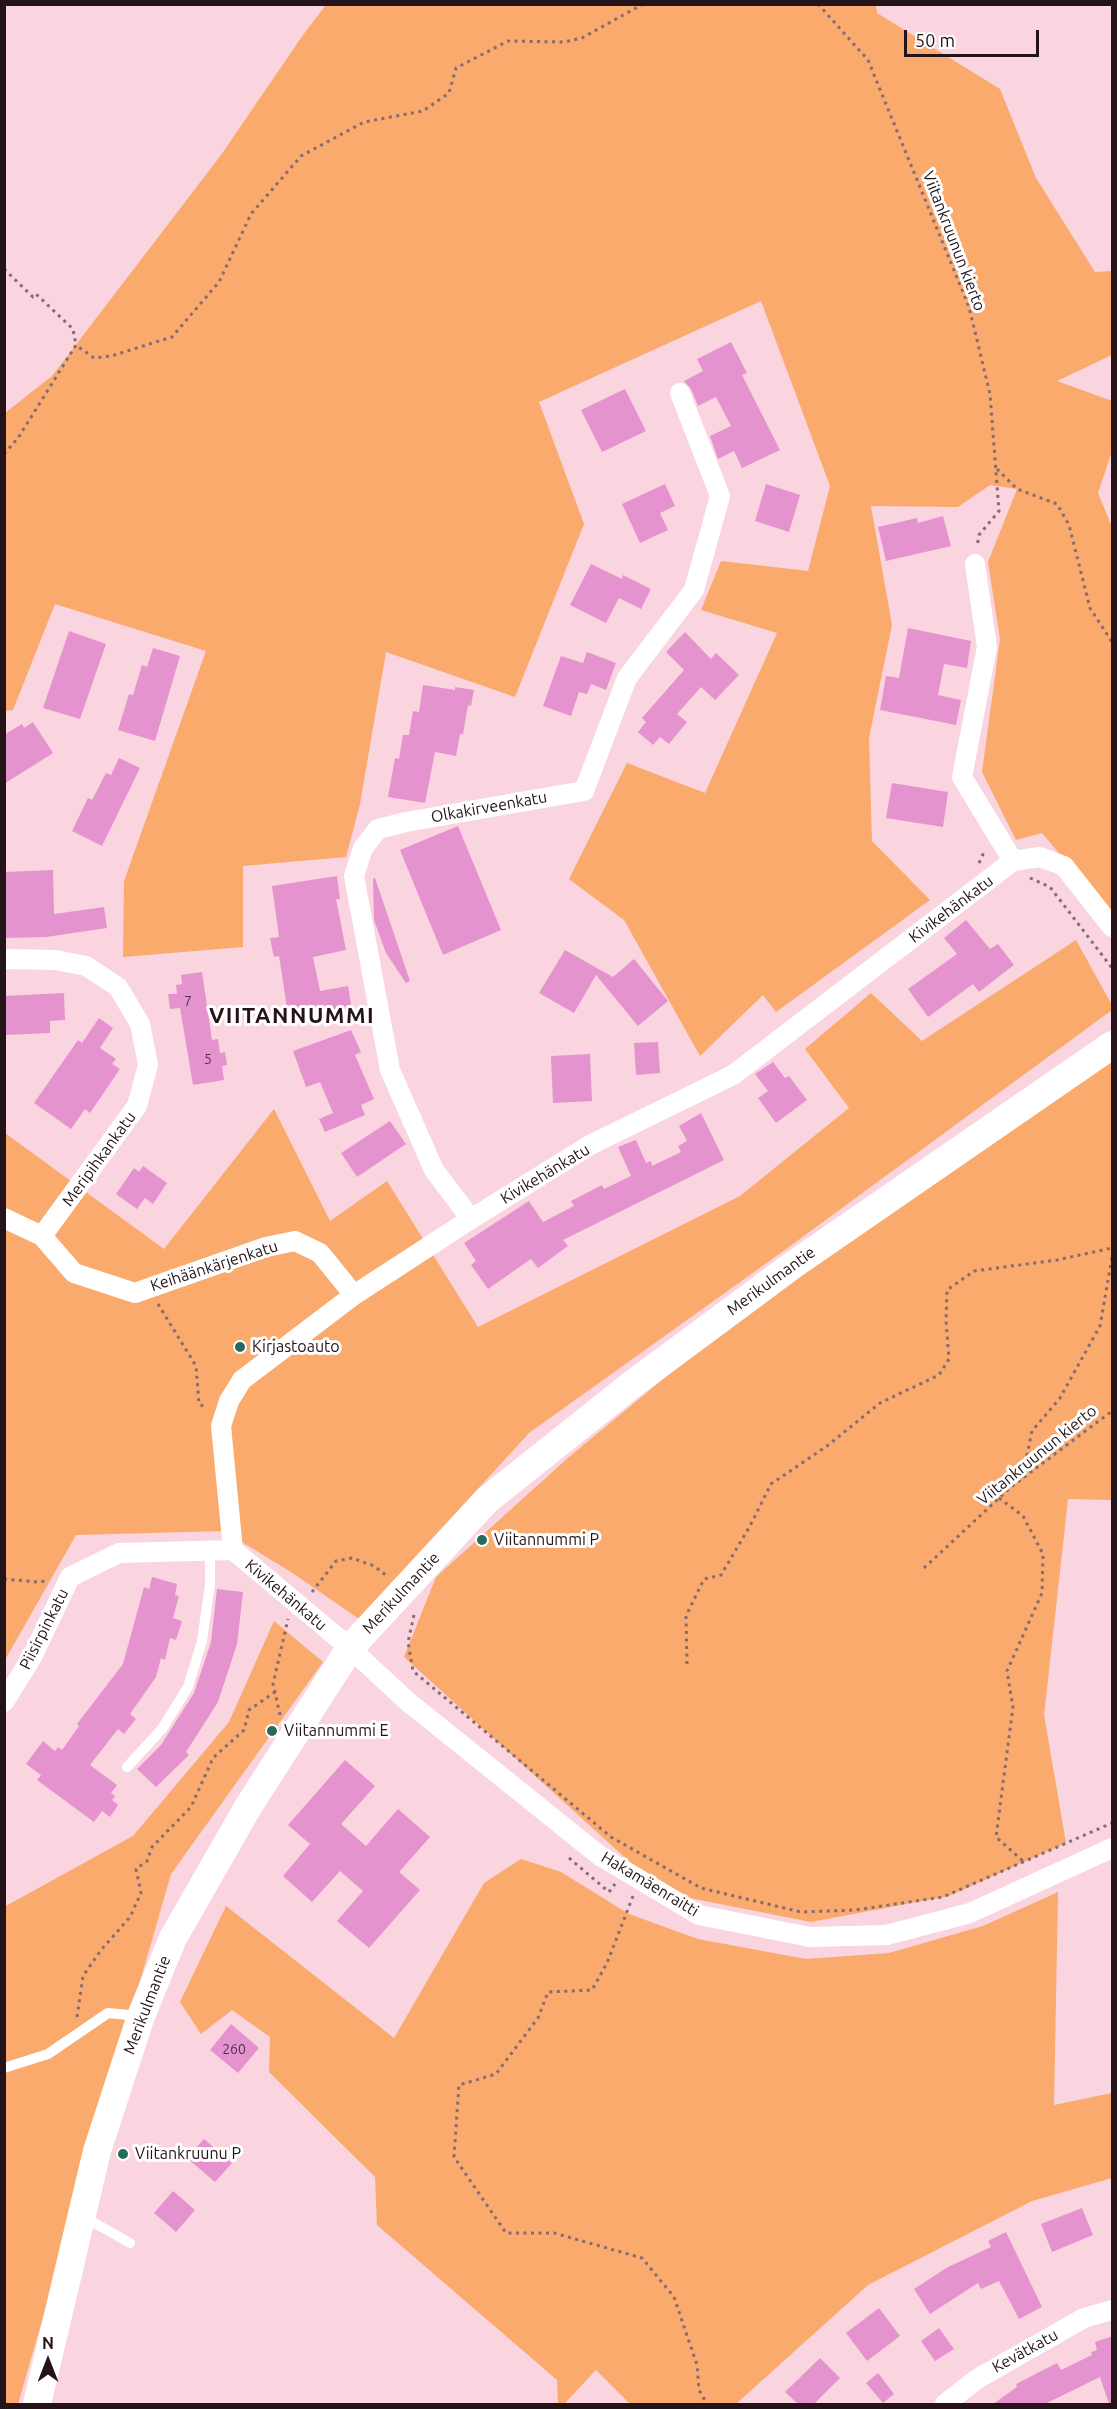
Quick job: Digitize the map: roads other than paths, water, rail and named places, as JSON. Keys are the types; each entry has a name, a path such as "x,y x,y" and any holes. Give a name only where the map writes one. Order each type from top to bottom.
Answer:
{"street":[{"name":"Olkakirveenkatu","path":"471,1218 434,1170 390,1070 354,876 363,848 378,829 406,822 584,791 627,678 694,590 720,496 680,393"},
{"path":"975,564 987,647 962,777 1019,869 1040,857 1064,867 1113,927"},
{"name":"Kivikehänkatu","path":"350,1648 233,1550 221,1426 229,1401 242,1380 354,1296 471,1218 590,1145 733,1075 1019,869"},
{"name":"Meripihkankatu","path":"4,959 56,960 86,966 118,987 140,1024 148,1065 137,1106 42,1236"},
{"name":"Merikulmantie","path":"38,2404 97,2151 141,2016 173,1938 248,1807 350,1648 487,1500 630,1386 793,1265 1113,1045"},
{"name":"Keihäänkärjenkatu","path":"4,1218 42,1236 74,1273 135,1293 266,1247 295,1241 320,1253 354,1296"},
{"name":"Piisirpinkatu","path":"4,1702 32,1657 70,1577 119,1553 233,1550"},
{"name":"Hakamäenraitti","path":"350,1648 407,1701 600,1856 699,1915 810,1937 887,1935 970,1913 1113,1848"},
{"name":"Kevätkatu","path":"945,2404 976,2379 1084,2318 1113,2310"}],"lane":[{"path":"127,1767 162,1729 188,1687 202,1641 210,1585 210,1550"},
{"path":"4,2068 48,2054 108,2013 141,2016"},
{"path":"81,2216 130,2242"}],"place":[{"name":"Kirjastoauto","path":"240,1347"},
{"name":"Viitannummi P","path":"482,1540"},
{"name":"Viitannummi E","path":"272,1731"},
{"name":"Viitankruunu P","path":"123,2154"}],"district":[{"name":"VIITANNUMMI","path":"292,1016"}]}
